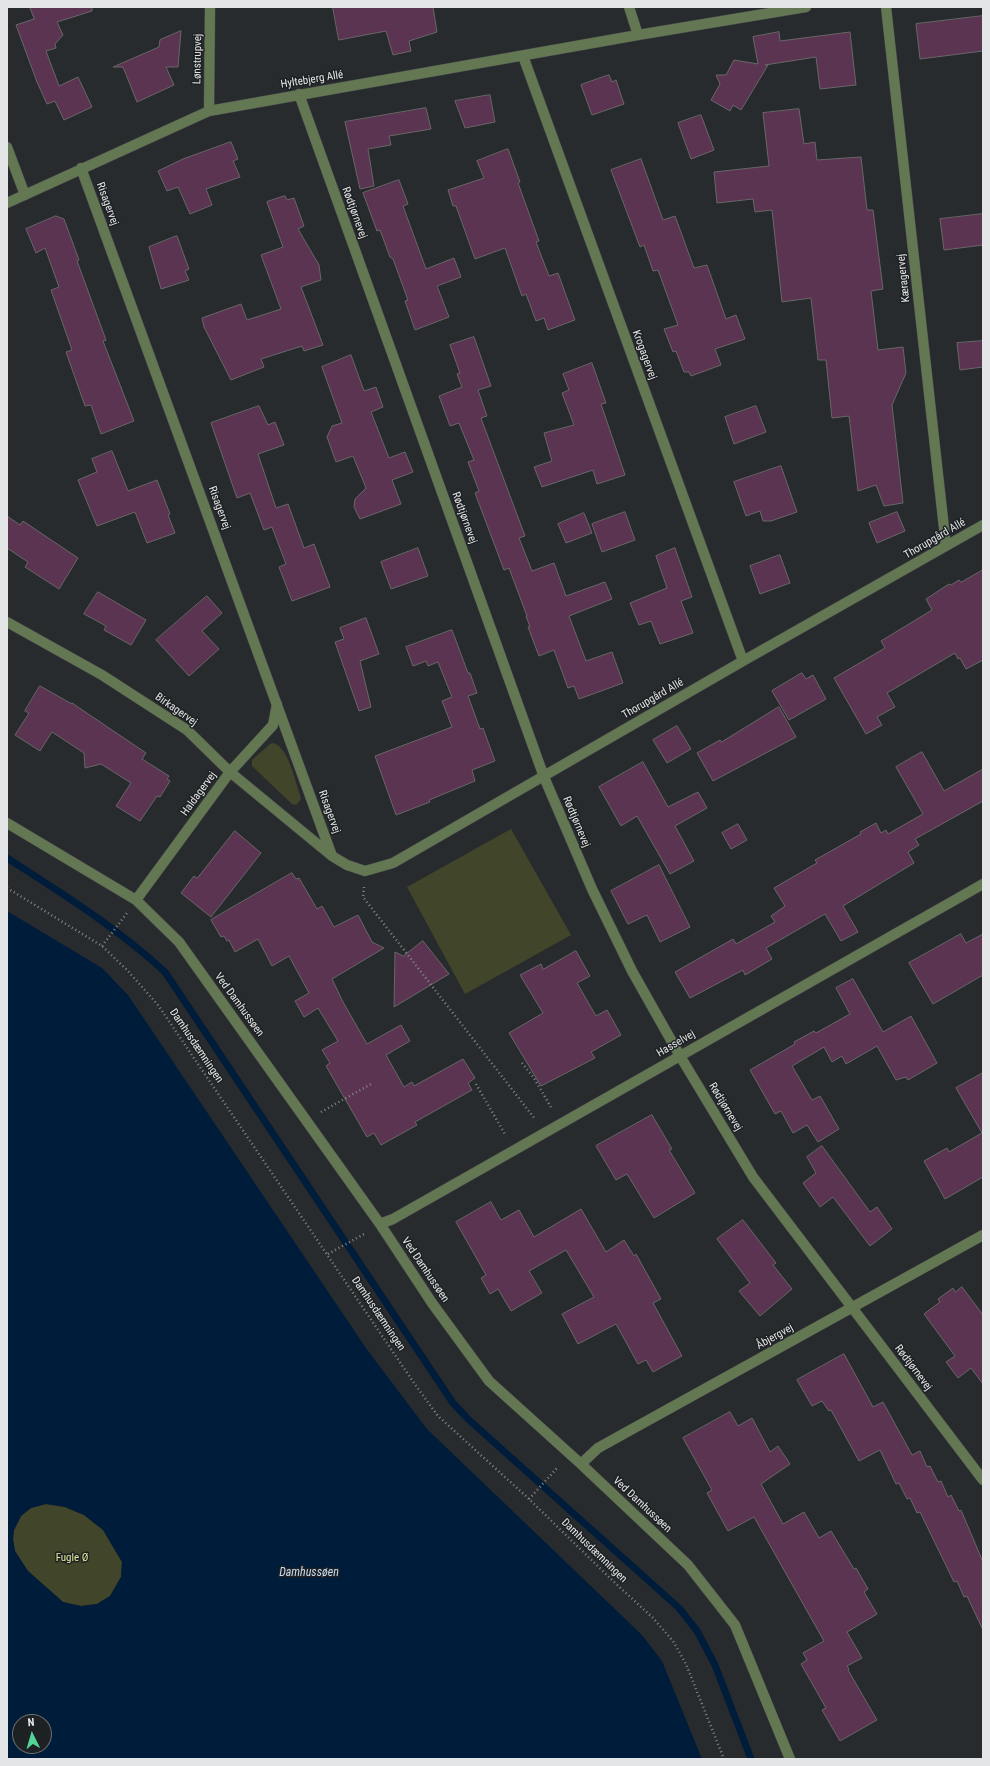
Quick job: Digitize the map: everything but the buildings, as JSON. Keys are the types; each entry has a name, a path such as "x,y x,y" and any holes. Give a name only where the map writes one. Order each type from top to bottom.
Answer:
{"street":[{"name":"Lønstrupvej","path":"209,111 210,7"},
{"path":"629,7 638,35"},
{"name":"Hyltebjerg Allé","path":"7,203 209,111 299,94 806,7"},
{"name":"Kæragervej","path":"886,7 946,546"},
{"name":"Krogagervej","path":"523,56 742,661"},
{"name":"Rødtjørnevej","path":"299,94 544,777 592,889 632,971 680,1056 753,1177 983,1480"},
{"path":"7,147 25,195"},
{"name":"Risagervej","path":"81,168 278,703 332,856"},
{"name":"Thorupgård Allé","path":"365,871 393,864 742,661 983,525"},
{"name":"Birkagervej","path":"7,622 102,675 186,730 230,772 332,856"},
{"name":"Haldagervej","path":"136,900 230,772 273,725 278,703"},
{"name":"Ved Damhussøen","path":"7,823 136,900 179,942 380,1224 432,1303 489,1381 581,1464 688,1565 735,1625 790,1759"},
{"path":"332,856 347,865 365,871"},
{"name":"Hasselvej","path":"380,1224 393,1219 983,884"},
{"name":"Åbjergvej","path":"581,1464 598,1448 983,1235"}],"path":[{"path":"365,871 363,897 546,1132"},
{"name":"Damhusdæmningen","path":"7,888 102,946 127,970 158,1005 414,1383 438,1416 529,1499 653,1618 673,1641 686,1664 724,1759"},
{"path":"102,946 126,915"},
{"path":"522,1062 534,1078 560,1124"},
{"path":"306,1120 371,1084"},
{"path":"476,1084 514,1150"},
{"path":"328,1254 365,1233"},
{"path":"529,1499 559,1466"}],"green space":[{"path":"273,743 283,750 293,773 301,799 296,805 292,804 252,766 252,760"},
{"path":"511,829 571,935 465,994 407,887"},
{"name":"Fugle Ø","path":"46,1504 65,1507 84,1515 103,1530 122,1562 121,1577 110,1596 97,1604 81,1606 63,1602 28,1571 15,1551 13,1539 14,1530 21,1516 31,1508"}],"water":[{"name":"Damhussøen","path":"7,911 102,968 128,995 368,1351 427,1429 642,1635 662,1661 702,1759 7,1759","holes":["46,1504 65,1507 84,1515 103,1530 122,1562 121,1577 110,1596 97,1604 81,1606 63,1602 28,1571 15,1551 13,1539 14,1530 21,1516 31,1508"]}],"waterway":[{"path":"7,858 69,898 128,940 165,972 453,1403 468,1419 679,1608 697,1631 715,1665 751,1759"}]}
